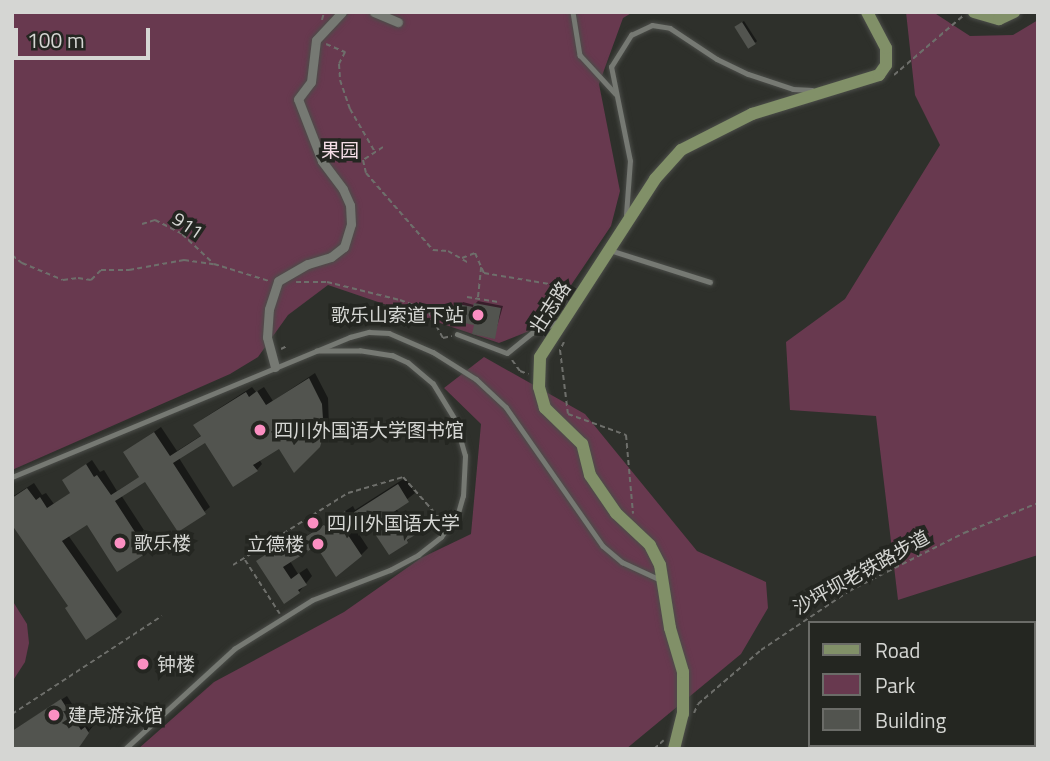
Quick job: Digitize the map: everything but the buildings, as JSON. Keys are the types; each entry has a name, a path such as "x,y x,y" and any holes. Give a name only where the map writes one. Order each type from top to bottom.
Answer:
{"street":[{"path":"275,367 267,337 269,309 278,281 309,264 331,257 344,247 351,224 350,205 343,189 322,161 298,99 311,82 316,40 342,12"},
{"path":"374,12 398,22"},
{"name":"壮志路","path":"674,749 681,726 683,672 670,628 660,565 650,545 616,513 590,475 582,444 545,408 539,387 540,357 655,179 681,150 752,114 831,92 879,75 886,65 883,40 866,12"},
{"path":"974,12 999,19 1014,12"}],"lane":[{"path":"573,12 580,55 615,94"},
{"path":"625,225 630,161 611,67 631,35 652,25 670,28 717,59 748,74 793,89 831,92"},
{"path":"609,250 710,282"},
{"path":"457,334 507,353 531,332 565,318"},
{"path":"12,477 314,351 369,332 389,333 432,352 476,379 506,407 603,546 622,562 663,581"},
{"path":"125,749 195,687 224,657 283,618 330,592 405,562 432,545 449,528 463,496 465,456 456,420 433,384 408,363 393,356 360,351 314,351"}],"path":[{"path":"894,75 961,17"},
{"path":"316,40 345,52 339,64 340,80 351,109 375,153"},
{"path":"383,148 363,160 366,173 433,250 448,251 469,263"},
{"name":"911","path":"142,224 155,220 182,234 214,264"},
{"path":"462,258 475,253 484,273 561,286 565,298"},
{"path":"12,255 22,263 63,280 91,280 101,270 129,270 184,260 214,264 265,281 327,282 400,300 428,312 443,338 457,334"},
{"path":"478,299 481,266"},
{"path":"467,297 500,302"},
{"path":"565,338 560,350 568,414 626,435 633,514 628,524"},
{"path":"507,353 520,371 528,374"},
{"path":"233,565 348,493 403,477 449,528"},
{"name":"沙坪坝老铁路步道","path":"654,749 696,712 698,704 734,671 797,623 849,591 964,533 1038,503"},
{"path":"244,559 283,618"},
{"path":"12,714 162,616"}],"green space":[{"name":"果园","path":"12,12 633,12 623,18 599,84 620,191 611,226 559,303 527,332 499,343 328,285 288,315 258,357 230,374 12,470"},
{"path":"906,12 933,12 970,36 1013,35 1038,20 1038,555 898,600 876,416 790,410 786,342 845,299 940,145 915,95"},
{"path":"484,357 585,414 697,551 766,582 768,608 741,654 626,749 138,749 214,682 344,612 421,558 471,534 481,424 444,388"},
{"path":"12,600 27,624 29,643 25,662 12,682"}],"place":[{"name":"歌乐山索道下站","path":"478,315"},
{"name":"四川外国语大学图书馆","path":"260,430"},
{"name":"四川外国语大学","path":"313,523"},
{"name":"歌乐楼","path":"120,543"},
{"name":"立德楼","path":"318,544"},
{"name":"钟楼","path":"143,664"},
{"name":"建虎游泳馆","path":"54,715"}]}
